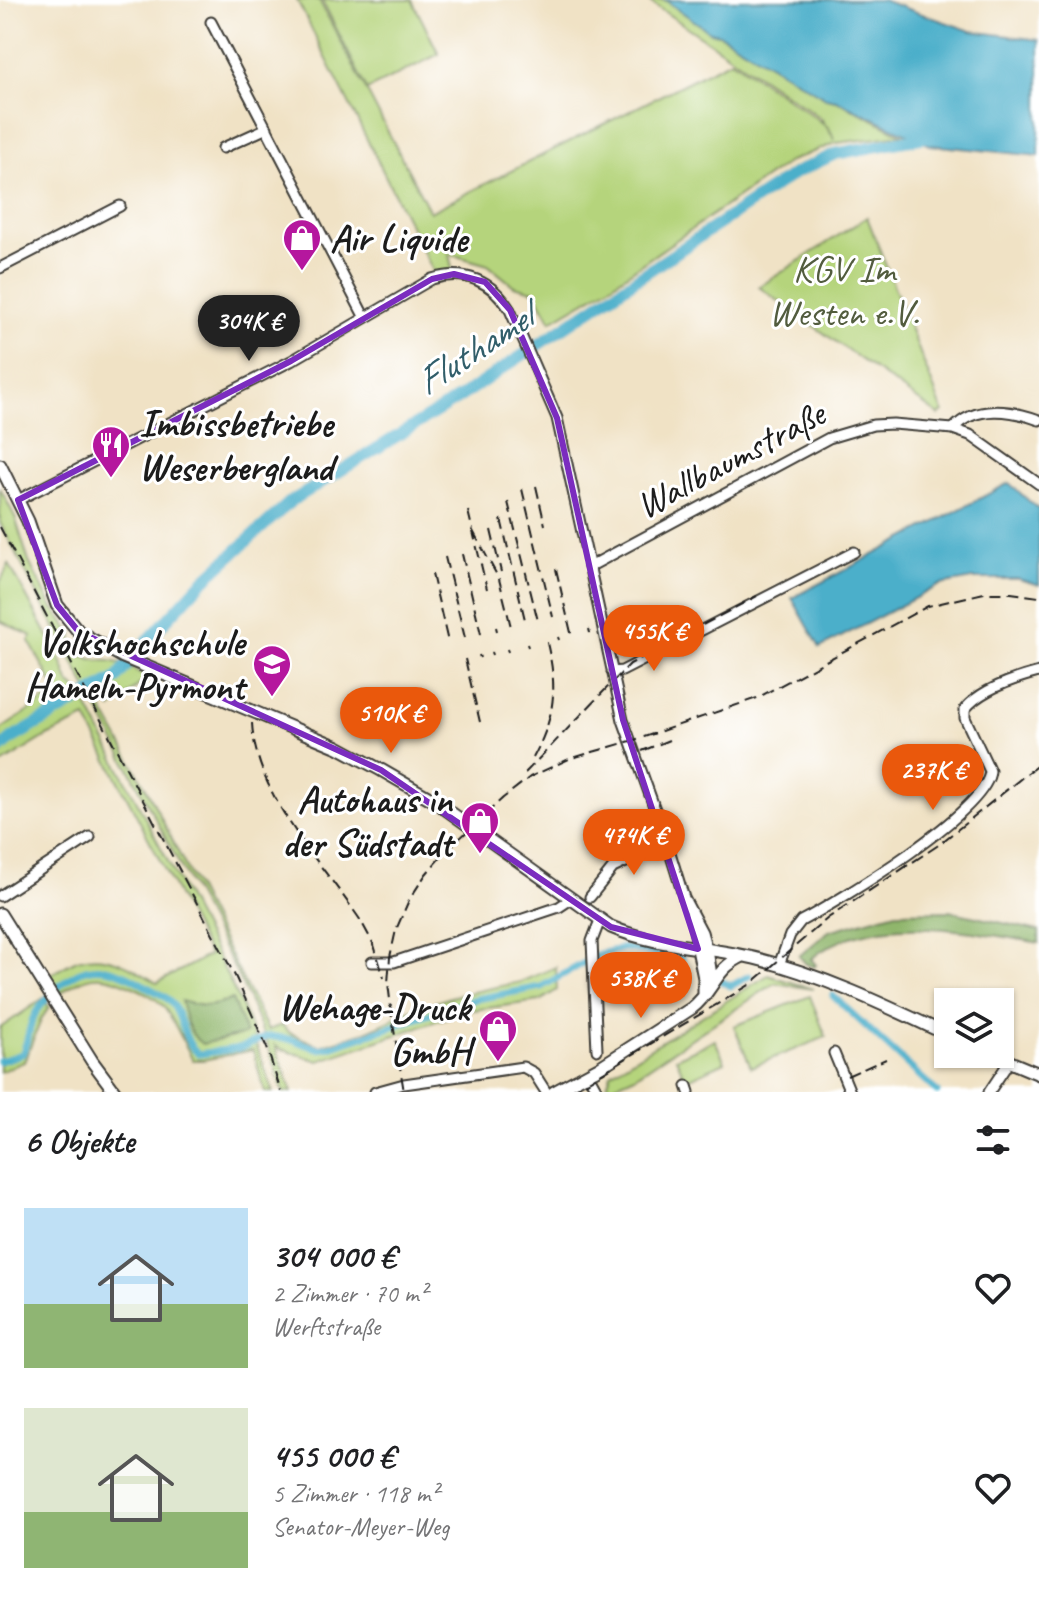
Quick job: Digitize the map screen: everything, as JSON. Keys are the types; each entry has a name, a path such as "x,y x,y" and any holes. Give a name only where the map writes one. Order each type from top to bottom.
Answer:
{"main road":[{"path":"0,465 38,547 57,605 79,632 123,657 341,748 381,770 426,796 600,920 639,938 779,965 858,993 934,1028"},
{"path":"0,914 115,1092"},
{"path":"703,949 712,983"},
{"path":"703,949 704,996"},
{"path":"554,1092 692,1008 725,966 744,956"},
{"path":"1014,1064 1039,1074"}],"street":[{"path":"211,22 365,318"},
{"path":"223,148 267,128"},
{"path":"0,268 120,206"},
{"path":"18,500 291,361 432,279 454,274 485,282 502,296 557,418 626,731 691,914 702,932 703,949"},
{"path":"1039,420 1003,410 959,422 953,429 970,435 1039,484"},
{"name":"Wallbaumstraße","path":"589,567 840,432 893,424 953,429"},
{"path":"612,672 622,671 854,552"},
{"path":"779,965 790,935 801,921 907,856 980,794 990,780 990,771 965,718 965,709 982,696 1023,676 1039,672"},
{"path":"0,896 90,837"},
{"path":"590,897 613,868 667,843"},
{"path":"372,962 394,962 559,907 571,899"},
{"path":"597,1050 592,949 595,928 600,920"},
{"path":"834,1053 850,1092"},
{"path":"375,1092 404,1084 523,1067 534,1073 546,1092"},
{"path":"989,1092 1005,1068"},
{"path":"588,1074 598,1092"}],"highlighted area":[{"path":"454,274 485,282 510,310 557,418 623,720 698,949 611,927 381,770 79,632 57,605 18,500 291,361 432,279"}],"green space":[{"path":"297,0 319,0 430,212 731,60 826,125 821,118 647,0 665,0 710,31 826,98 836,100 903,135 836,143 790,161 607,288 551,321 534,291 514,286 488,265 449,254 453,274 436,277"},
{"path":"322,0 412,0 439,54 367,90"},
{"name":"KGV Im Westen e.V.","path":"867,217 943,412 939,415 759,287"},
{"path":"0,488 15,517 29,562 51,605 73,635 71,648 84,657 113,661 148,677 112,709 107,704 101,707 145,786 268,1030 282,1025 290,1033 320,1046 365,1032 399,1014 454,996 520,982 556,967 557,990 540,1001 466,1011 319,1061 275,1045 292,1092 283,1092 261,1028 233,966 0,523"},
{"path":"9,564 60,658 70,684 80,692 225,971 247,1018 273,1092 265,1092 253,1050 193,1060 167,1011 144,992 110,978 93,977 58,995 48,976 77,960 98,957 129,966 157,983 209,955 86,718 47,736 0,765 0,730 57,692 29,641 32,636 0,621 0,582"},
{"path":"949,911 1039,931 1039,943 952,930 891,929 835,943 811,959 816,965 814,967 799,956 829,931 896,912"},
{"path":"768,975 813,989 775,983 635,1076 606,1089 611,1073"},
{"path":"810,996 826,1037 751,1067 734,1026"},
{"path":"44,998 49,1007 24,1062 0,1072 0,1028"},
{"path":"232,999 246,1034 202,1044 190,1030 181,1001 207,1006"},
{"path":"715,1040 725,1062 686,1080 676,1058"}],"water":[{"path":"665,0 882,0 971,31 1039,40 1039,156 930,145 826,98 719,34 710,32"},
{"path":"1009,483 1039,510 1039,585 1018,579 973,579 940,585 820,648 792,598"}],"waterway":[{"name":"Fluthamel","path":"0,749 13,738 117,678 200,584 290,502 454,401 795,173 835,154 931,136"},
{"path":"0,1061 22,1054 33,1018 51,994 75,975 99,968 127,976 167,999 175,1007 189,1042 199,1054 240,1048 269,1036 319,1049 330,1047 476,999 541,987 600,954 625,948 682,959"},
{"path":"721,981 731,986 749,976"},
{"path":"833,996 937,1092"}],"railway":[{"path":"536,486 545,525"},
{"path":"522,489 553,617"},
{"path":"508,502 538,621"},
{"path":"468,511 487,589"},
{"path":"501,519 526,624"},
{"path":"0,527 236,978 267,1048 281,1092"},
{"path":"491,530 501,572"},
{"path":"473,531 499,579 511,627"},
{"path":"462,554 481,634"},
{"path":"445,557 465,638"},
{"path":"556,569 572,637"},
{"path":"432,574 448,642"},
{"path":"392,1016 388,983 390,957 396,930 409,900 444,853 530,777 569,759 757,698 928,606 984,593 1039,597"},
{"path":"525,773 630,664 757,596"},
{"path":"496,627 497,631"},
{"path":"589,629 590,633"},
{"path":"533,758 546,728 553,700 546,639"},
{"path":"465,659 480,722"},
{"path":"252,723 256,751 278,803 361,921 374,945 384,978"},
{"path":"642,751 669,740"},
{"path":"570,1092 751,984 828,918 937,846 1039,764"},
{"path":"390,1005 404,1092"},
{"path":"847,1076 886,1059"}],"place":[{"name":"Air Liquide","path":"302,272"},
{"name":"Imbissbetriebe Weserbergland","path":"111,479"},
{"name":"Volkshochschule Hameln-Pyrmont","path":"272,698"},
{"name":"Autohaus in der Südstadt","path":"480,855"},
{"name":"Wehage-Druck GmbH","path":"498,1063"}]}
